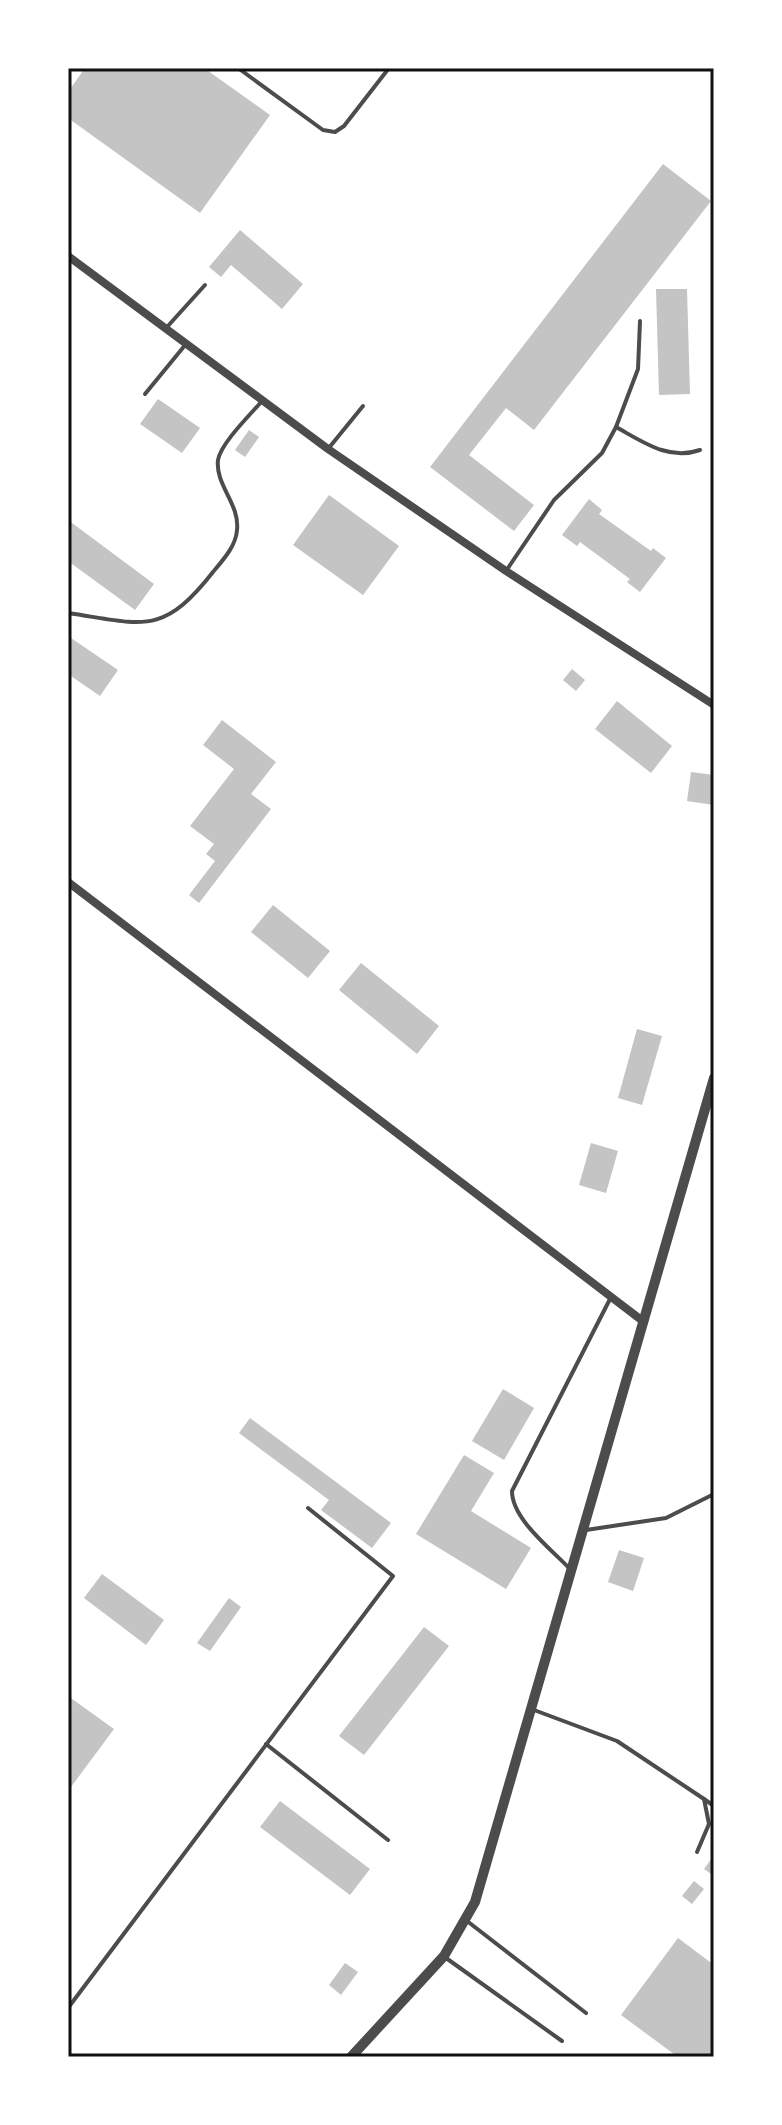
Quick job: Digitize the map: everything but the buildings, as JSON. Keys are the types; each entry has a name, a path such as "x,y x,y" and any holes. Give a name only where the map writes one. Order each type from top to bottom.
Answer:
{"street":[{"path":"68,256 328,449 506,571 714,705"},
{"path":"68,882 644,1322"},
{"path":"351,2057 444,1956 475,1902 714,1078"}],"lane":[{"path":"238,68 323,130 335,132 344,126 389,68"},
{"path":"165,328 205,285"},
{"path":"506,571 554,500 602,453 616,427 638,369 640,321"},
{"path":"145,394 186,344"},
{"path":"68,613 137,623 158,621 176,612 206,581 229,551 237,531 236,511 218,472 219,457 262,401"},
{"path":"328,449 363,406"},
{"path":"616,427 655,449 686,455 700,450"},
{"path":"572,1572 520,1517 512,1501 512,1491 611,1297"},
{"path":"584,1530 666,1518 714,1494"},
{"path":"68,2008 393,1576 308,1508"},
{"path":"532,1710 617,1741 714,1806"},
{"path":"266,1744 388,1840"},
{"path":"697,1852 709,1824 704,1799"},
{"path":"465,1920 586,2013"},
{"path":"444,1956 562,2041"}]}
